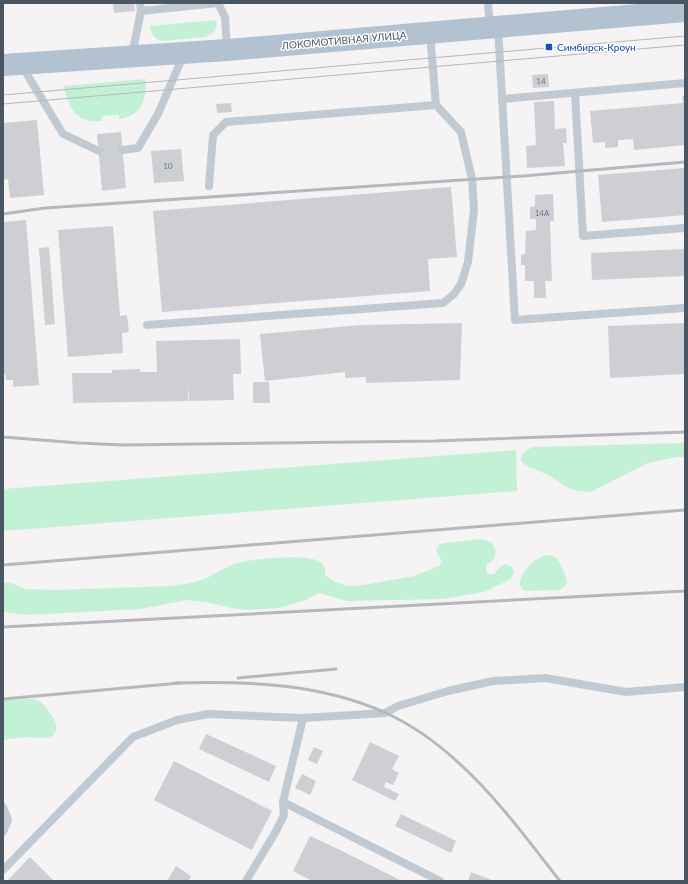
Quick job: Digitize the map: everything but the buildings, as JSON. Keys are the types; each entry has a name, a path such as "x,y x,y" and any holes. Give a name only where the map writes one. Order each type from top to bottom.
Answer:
{"main road":[{"name":"ЛОКОМОТИВНАЯ УЛИЦА","path":"12,65 227,50 685,11"}],"lane":[{"path":"132,57 140,7 218,3 225,17 227,50"},
{"path":"488,3 494,27 502,99 515,320 685,308"},
{"path":"147,325 444,303 454,294 461,284 468,262 474,210 472,179 461,132 436,105 430,32"},
{"path":"122,150 138,148 158,114 185,53"},
{"path":"12,65 63,134 99,151"},
{"path":"502,99 685,84"},
{"path":"575,93 583,236 685,228"},
{"path":"209,186 213,135 226,122 436,105"},
{"path":"3,870 133,737 177,720 208,714 303,718 385,713 398,706 448,691 493,681 545,678 626,692 685,687"},
{"path":"246,881 284,815 283,802 303,718"},
{"path":"283,802 440,881"},
{"path":"3,807 8,820 3,832"}],"green space":[{"path":"216,20 215,31 205,37 162,41 153,36 150,26"},
{"path":"146,79 144,100 138,111 127,117 119,119 119,115 102,116 102,121 88,121 77,115 68,102 64,86"},
{"path":"685,443 685,457 677,457 648,463 591,492 568,488 548,475 525,465 521,461 525,452 534,447"},
{"path":"516,450 517,491 3,531 3,489"},
{"path":"482,539 492,543 496,551 494,559 486,565 487,574 494,574 505,564 511,566 514,571 511,579 484,592 443,599 347,601 319,593 303,601 279,608 243,610 187,600 140,609 27,615 3,612 3,582 11,583 25,589 53,590 170,586 202,580 237,563 293,557 313,559 322,563 325,569 325,575 335,582 348,586 363,585 414,576 439,566 442,561 436,551 438,545"},
{"path":"546,555 553,556 558,561 567,581 566,586 558,590 526,591 522,589 520,584 523,574 533,562"},
{"path":"33,699 42,703 54,719 56,730 54,734 44,738 25,737 3,740 3,700"}],"tram line":[{"path":"3,95 685,36"},
{"path":"3,104 685,45"}],"railway":[{"path":"3,214 45,208 523,176 685,162"},
{"path":"3,437 123,445 435,441 685,432"},
{"path":"3,565 685,510"},
{"path":"3,627 685,591"},
{"path":"238,678 336,669"},
{"path":"175,683 202,682 256,684 309,690 335,695 361,703 396,718 436,743 454,758 488,793 513,822 560,881"},
{"path":"3,699 180,683"}],"place":[{"name":"Симбирск-Кроун","path":"549,47"}]}
